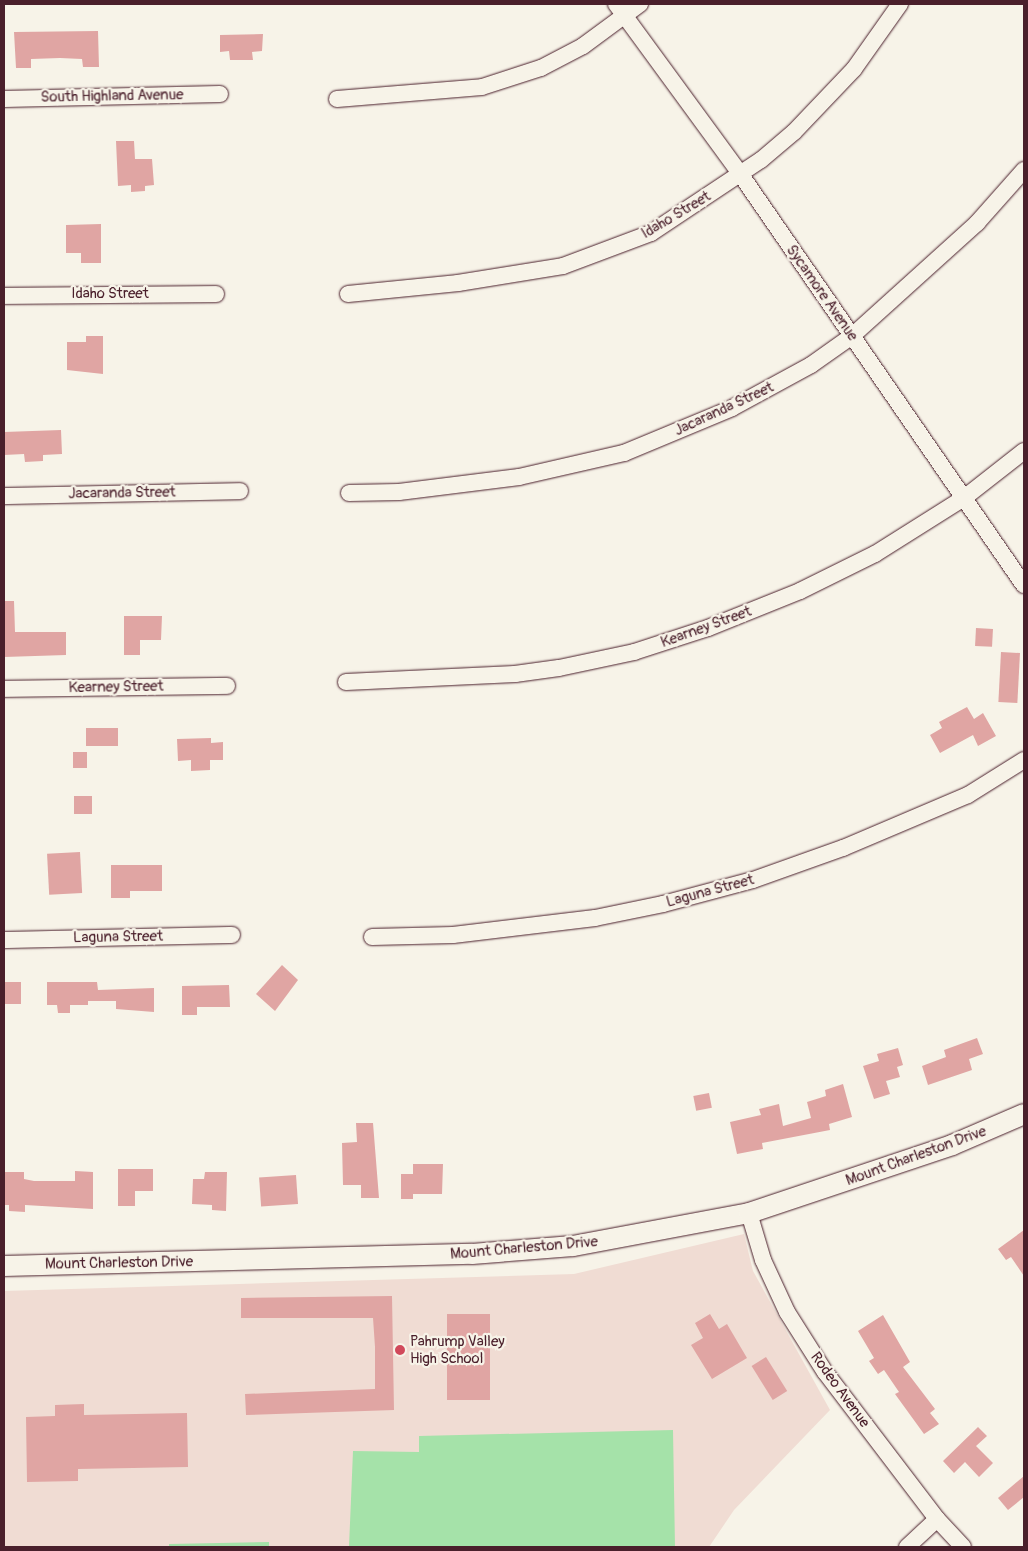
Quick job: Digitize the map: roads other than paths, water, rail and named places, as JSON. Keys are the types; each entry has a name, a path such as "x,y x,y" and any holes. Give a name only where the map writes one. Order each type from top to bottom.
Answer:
{"street":[{"name":"Sycamore Avenue","path":"616,4 741,175 1024,585"},
{"path":"338,99 482,87 541,68 583,46 626,17 640,4"},
{"name":"Idaho Street","path":"348,294 458,283 564,266 651,233 741,175 794,132 836,88 878,38 900,4"},
{"name":"South Highland Avenue","path":"4,99 220,94"},
{"name":"Jacaranda Street","path":"349,493 399,492 519,477 624,453 732,408 811,365 852,336 977,223 1024,170"},
{"name":"Idaho Street","path":"4,296 216,294"},
{"name":"Kearney Street","path":"346,682 515,674 634,652 708,628 800,591 875,554 964,498 1024,451"},
{"name":"Jacaranda Street","path":"4,496 240,491"},
{"name":"Kearney Street","path":"4,689 227,686"},
{"name":"Laguna Street","path":"372,937 453,935 595,918 663,904 753,880 843,848 968,794 1024,760"},
{"name":"Laguna Street","path":"4,940 232,935"},
{"name":"Mount Charleston Drive","path":"4,1266 472,1254 573,1246 748,1213 943,1148 1024,1114"},
{"name":"Rodeo Avenue","path":"748,1213 763,1260 787,1312 825,1372 937,1519 963,1547"},
{"path":"907,1547 937,1519"}],"place":[{"name":"Pahrump Valley High School","path":"400,1350"}]}
